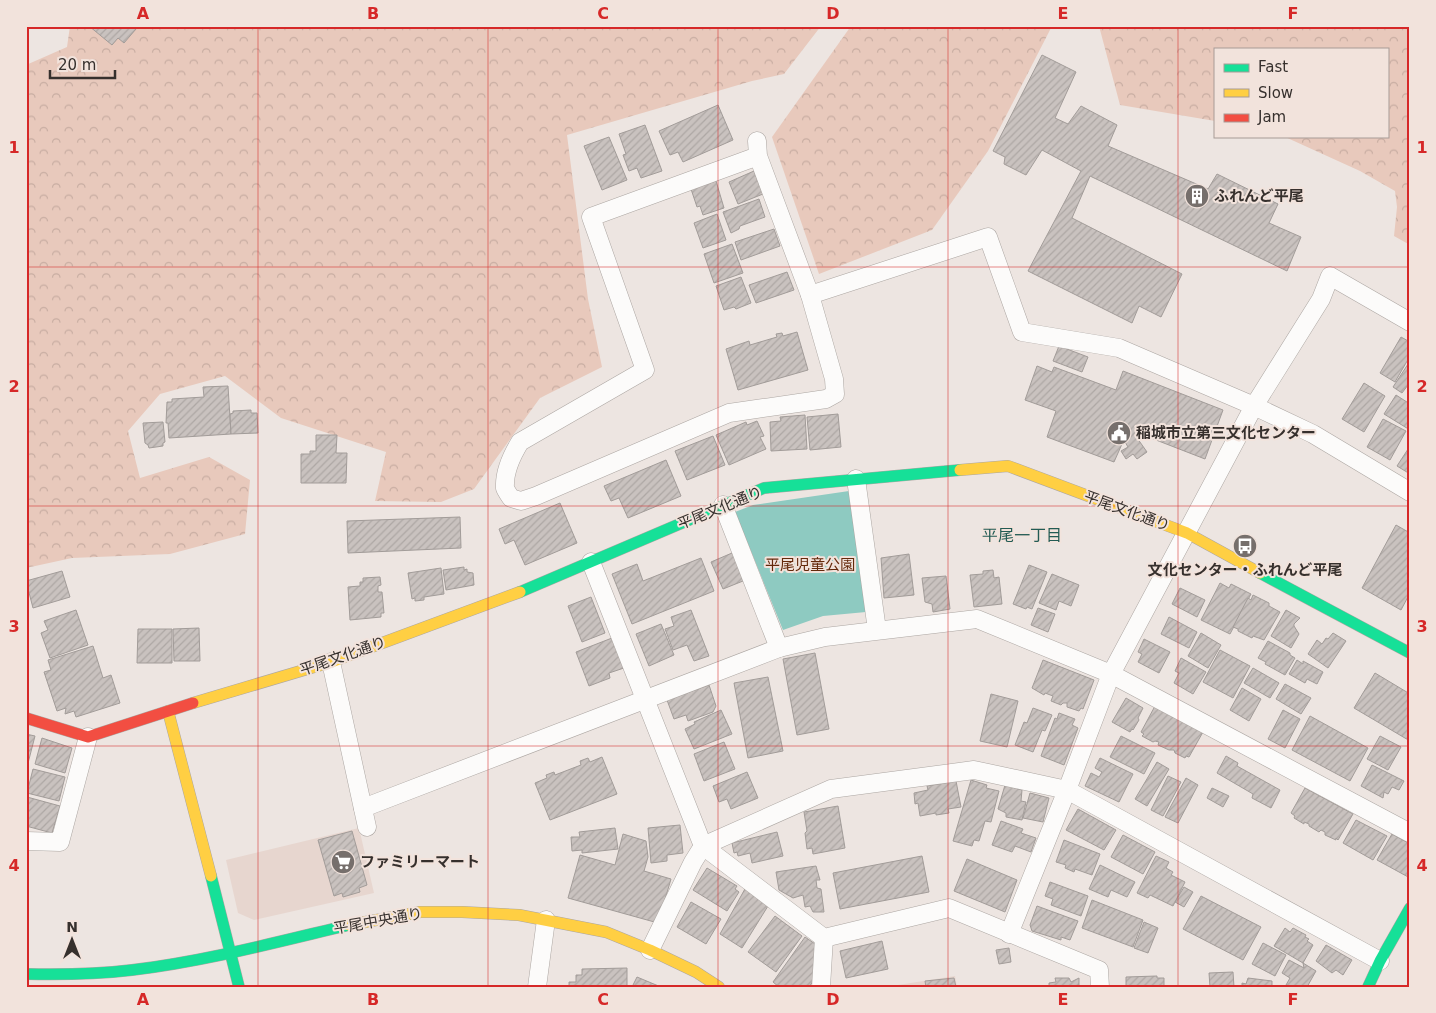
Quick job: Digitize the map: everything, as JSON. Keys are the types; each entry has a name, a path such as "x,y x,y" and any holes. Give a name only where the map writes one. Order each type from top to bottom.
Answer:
{"street":[{"path":"758,149 810,295 834,380 836,394 826,399 729,413 521,501 511,498 505,489 507,472 513,454 520,442 645,370 591,217 758,149"},
{"path":"810,295 988,237 1022,332 1119,348 1254,406 1313,434 1410,492"},
{"path":"1009,934 1111,674 1254,406 1321,299 1330,276 1410,322"},
{"name":"平尾文化通り","path":"88,737 331,662 497,602 764,488 1008,466 1187,533 1410,654"},
{"path":"856,480 877,630"},
{"path":"723,505 779,648"},
{"path":"591,562 703,846 824,938"},
{"path":"363,808 779,648 824,637 977,619 1111,674 1410,833"},
{"path":"331,662 367,827"},
{"path":"168,711 240,987"},
{"path":"26,718 88,737 60,842 26,840"},
{"path":"650,950 693,862 703,846 831,789 974,770 1067,790 1380,961"},
{"path":"824,938 949,908 1099,970 1100,987"},
{"path":"1368,987 1380,961 1410,908"},
{"name":"平尾中央通り","path":"26,974 66,975 133,970 232,953 352,924 420,912 462,912 519,915 606,932 696,972 719,987"},
{"path":"537,987 546,920"},
{"path":"822,987 824,938"}],"shaded area":[{"path":"359,828 374,893 254,920 238,913 226,860"},
{"path":"955,976 957,987 898,987 898,985"}],"green space":[{"path":"70,26 169,26 176,28 178,26 821,26 784,74 752,81 567,135 588,299 602,367 540,398 474,489 441,502 375,501 386,452 281,418 225,376 160,394 128,431 140,478 209,457 250,480 245,534 170,554 72,558 26,568 26,65 67,47"},
{"path":"851,26 1052,26 988,151 932,230 819,274 772,137"},
{"path":"1099,26 1410,26 1410,245 1394,236 1397,207 1395,191 1360,171 1287,138 1388,138 1388,48 1214,48 1214,121 1120,105"}],"water":[{"name":"平尾児童公園","path":"849,491 866,612 823,616 783,630 735,512 753,505"}],"building":[{"path":"89,26 133,26 136,29 124,43 118,38 112,45"},
{"name":"ふれんど平尾","path":"1042,55 1076,72 1055,118 1068,124 1081,106 1117,125 1108,146 1208,189 1217,174 1278,204 1269,223 1301,237 1287,271 1090,176 1072,218 1182,274 1161,317 1139,306 1132,323 1028,271 1081,171 1042,150 1026,175 1004,164 1005,157 993,151"},
{"path":"718,105 733,140 683,162 678,152 670,155 659,131"},
{"path":"645,125 662,171 641,178 637,168 629,171 623,155 626,154 619,134"},
{"path":"609,137 627,180 602,190 584,146"},
{"path":"754,171 763,194 738,204 729,182"},
{"path":"716,181 724,208 703,215 700,206 697,207 691,189"},
{"path":"759,199 765,217 740,226 739,229 731,233 723,212"},
{"path":"717,214 726,240 703,248 694,223"},
{"path":"774,229 780,246 741,260 735,242"},
{"path":"732,244 743,273 714,283 704,254"},
{"path":"787,272 794,290 756,303 749,285"},
{"path":"741,277 751,303 736,309 734,307 724,310 716,286"},
{"path":"797,332 808,370 738,390 726,349 749,341 750,345 777,337 776,334 782,333 783,336"},
{"path":"1401,337 1410,342 1410,356 1395,382 1380,373"},
{"path":"1059,346 1088,357 1082,372 1053,361"},
{"path":"1410,361 1410,386 1408,385 1402,393 1393,387"},
{"path":"1037,366 1052,372 1054,367 1116,390 1123,371 1223,410 1205,459 1138,433 1135,435 1147,452 1137,459 1133,454 1126,459 1121,451 1128,447 1125,442 1122,444 1114,462 1047,437 1056,411 1025,400"},
{"path":"1364,383 1385,396 1364,432 1342,419"},
{"path":"228,386 231,434 169,438 168,423 166,423 167,402 172,402 172,399 204,397 203,387"},
{"path":"1396,395 1410,404 1410,430 1384,414"},
{"path":"251,410 251,413 257,413 258,433 231,434 230,414 233,411"},
{"path":"838,414 841,447 810,450 807,417"},
{"path":"805,415 807,449 771,451 770,422 781,421 780,417"},
{"path":"1383,419 1406,431 1390,460 1367,447"},
{"path":"757,421 764,436 760,437 766,449 729,465 716,435 746,422 747,425"},
{"path":"163,422 165,442 163,446 149,448 145,443 143,423"},
{"path":"316,435 337,435 336,453 347,453 346,483 301,483 301,454 310,454 310,451 316,451"},
{"path":"713,436 725,465 687,480 675,451"},
{"path":"1410,446 1410,474 1397,466"},
{"path":"666,460 681,496 628,518 619,498 611,501 604,486"},
{"path":"560,503 577,543 525,565 514,540 505,544 499,529"},
{"path":"460,517 461,548 348,553 347,521"},
{"path":"1396,525 1410,533 1410,593 1401,610 1362,588"},
{"path":"732,553 748,579 723,589 711,562"},
{"path":"909,554 914,595 884,598 881,558"},
{"path":"701,558 714,591 632,624 612,574 637,564 643,581"},
{"path":"1029,565 1047,572 1032,609 1027,607 1026,609 1013,604"},
{"path":"464,567 464,570 467,569 467,572 473,573 474,585 446,590 443,570"},
{"path":"441,568 444,594 424,597 424,600 415,601 415,598 412,599 408,573"},
{"path":"993,570 994,578 999,577 1002,604 974,607 970,575 983,574 983,571"},
{"path":"62,571 70,597 33,608 26,581"},
{"path":"1052,574 1079,585 1071,606 1059,601 1056,610 1039,603"},
{"path":"946,576 950,609 933,612 932,604 925,602 922,578"},
{"path":"380,577 381,585 378,586 378,592 382,592 384,613 381,613 381,617 350,620 348,587 360,586 363,578"},
{"path":"1220,583 1229,588 1231,584 1251,594 1230,634 1201,620"},
{"path":"1180,588 1205,600 1197,617 1172,604"},
{"path":"1253,595 1269,603 1269,606 1280,612 1264,640 1253,636 1252,638 1233,627 1248,598 1251,600"},
{"path":"591,597 605,633 582,642 568,606"},
{"path":"1038,608 1055,614 1048,632 1031,625"},
{"path":"76,610 88,645 50,658 41,633 48,630 44,621"},
{"path":"691,610 709,656 694,661 687,645 673,650 665,629 674,626 671,617"},
{"path":"1286,610 1300,618 1294,624 1299,634 1291,648 1271,636"},
{"path":"1169,617 1197,632 1189,648 1161,634"},
{"path":"661,624 674,655 649,666 636,634"},
{"path":"199,628 200,661 174,661 173,629"},
{"path":"138,629 172,629 172,663 137,663"},
{"path":"1201,633 1221,645 1208,668 1188,656"},
{"path":"1333,633 1346,641 1328,668 1308,654 1317,640 1322,644"},
{"path":"612,638 624,668 609,673 610,678 589,686 576,652"},
{"path":"1144,639 1170,652 1159,673 1138,662 1142,654 1138,652"},
{"path":"1268,641 1290,653 1295,658 1285,675 1258,658"},
{"path":"93,646 103,678 111,675 120,703 76,717 74,711 65,714 66,708 57,711 44,672 51,670 48,660"},
{"path":"1220,650 1250,666 1233,698 1203,682"},
{"path":"815,653 829,729 797,735 783,659"},
{"path":"1181,658 1206,672 1193,694 1174,683 1179,673 1175,671"},
{"path":"1043,660 1094,680 1083,709 1081,708 1079,711 1067,707 1067,703 1061,705 1051,701 1053,696 1045,693 1044,695 1032,688"},
{"path":"1297,660 1303,664 1303,661 1323,672 1317,684 1307,679 1305,683 1289,674"},
{"path":"1253,668 1279,683 1270,698 1244,683"},
{"path":"1375,673 1410,694 1410,741 1354,708"},
{"path":"768,677 783,751 748,758 734,683"},
{"path":"1285,684 1311,698 1301,714 1276,699"},
{"path":"709,685 716,706 713,712 688,721 686,715 674,719 667,700"},
{"path":"1242,688 1261,699 1249,721 1230,710"},
{"path":"991,694 1018,701 1007,747 980,741"},
{"path":"1126,698 1143,708 1138,718 1139,720 1130,732 1112,722"},
{"path":"1155,706 1203,732 1189,757 1186,756 1185,758 1175,753 1174,750 1158,745 1159,742 1153,742 1142,736 1144,734 1141,732"},
{"path":"1033,708 1052,715 1045,731 1042,730 1033,752 1015,745 1024,722 1027,723"},
{"path":"721,710 732,734 694,749 685,729 695,724 694,722"},
{"path":"1283,710 1300,719 1285,748 1268,739"},
{"path":"1059,713 1075,719 1072,725 1078,728 1064,765 1041,756 1055,718 1057,719"},
{"path":"1310,716 1368,748 1350,781 1292,750"},
{"path":"26,734 35,736 26,771"},
{"path":"1121,736 1155,753 1144,774 1110,757"},
{"path":"1380,736 1401,747 1388,770 1367,759"},
{"path":"42,738 72,748 65,773 35,764"},
{"path":"724,742 735,769 704,781 694,754"},
{"path":"1226,756 1238,763 1237,766 1280,790 1271,808 1252,798 1253,794 1217,773"},
{"path":"602,757 617,794 550,820 535,783 547,778 546,775 554,772 555,775 581,765 580,761 588,758 590,762"},
{"path":"1100,758 1133,774 1119,802 1085,786 1091,773 1099,777 1102,772 1095,768"},
{"path":"1157,762 1169,769 1147,806 1135,799"},
{"path":"1372,765 1404,781 1399,790 1392,787 1388,794 1384,792 1383,798 1361,786"},
{"path":"33,769 65,777 59,801 27,793"},
{"path":"747,772 758,798 731,809 727,799 719,802 713,786"},
{"path":"1168,776 1181,782 1163,816 1151,810"},
{"path":"1186,778 1198,785 1178,823 1165,817"},
{"path":"971,780 987,785 986,788 999,791 991,822 985,821 979,841 974,840 972,846 953,841"},
{"path":"956,781 961,807 948,809 949,813 920,816 918,803 915,804 914,793 928,790 927,786"},
{"path":"1005,785 1022,790 1021,801 1026,802 1022,820 1006,817 1006,813 998,809"},
{"path":"1212,788 1229,796 1223,807 1207,798"},
{"path":"1305,788 1353,814 1338,840 1294,818 1295,816 1291,813"},
{"path":"1030,793 1049,798 1043,822 1023,818"},
{"path":"27,797 60,806 52,833 26,826"},
{"path":"838,806 845,848 813,854 812,848 807,849 804,812"},
{"path":"1078,809 1116,830 1104,850 1066,830"},
{"path":"1356,820 1387,836 1373,860 1343,843"},
{"path":"1001,821 1023,829 1021,833 1036,838 1031,852 1015,846 1012,852 992,845"},
{"path":"680,825 683,853 667,855 667,861 651,863 648,828"},
{"path":"615,828 618,849 582,853 582,850 572,851 571,837 580,837 579,832"},
{"name":"ファミリーマート","path":"352,831 367,885 359,888 360,892 343,897 342,893 334,896 318,840"},
{"path":"777,832 783,856 752,863 750,853 738,856 737,852 734,853 732,843"},
{"path":"623,834 646,841 648,857 644,871 671,879 658,923 568,898 580,855 615,865"},
{"path":"1392,834 1410,844 1408,846 1410,848 1410,878 1377,860"},
{"path":"1123,835 1155,852 1143,874 1111,857"},
{"path":"1064,840 1100,854 1092,875 1075,869 1074,872 1065,868 1066,865 1056,862"},
{"path":"922,856 929,892 840,909 833,873"},
{"path":"1156,856 1169,862 1166,868 1173,872 1171,875 1185,882 1173,906 1150,895 1148,898 1137,893"},
{"path":"967,859 1017,880 1005,912 954,891"},
{"path":"1100,865 1135,882 1127,897 1111,890 1108,897 1089,889"},
{"path":"816,866 820,880 816,880 817,888 821,889 824,912 813,912 810,906 805,907 803,895 793,898 779,890 776,872"},
{"path":"707,868 737,886 735,889 739,892 727,911 693,890"},
{"path":"1050,882 1088,896 1081,916 1051,905 1053,899 1045,896"},
{"path":"746,887 768,906 742,948 720,934"},
{"path":"1184,887 1193,892 1184,907 1175,902"},
{"path":"1201,896 1261,927 1243,960 1183,929"},
{"path":"1092,900 1143,920 1133,947 1082,928"},
{"path":"691,902 721,919 706,944 677,927"},
{"path":"1037,906 1078,921 1070,940 1061,937 1061,940 1032,931 1030,925"},
{"path":"775,916 802,936 776,972 748,952"},
{"path":"1144,922 1158,928 1148,953 1134,948"},
{"path":"1285,928 1290,932 1293,928 1306,935 1305,937 1309,939 1307,941 1313,945 1303,963 1274,946"},
{"path":"805,937 818,946 818,974 809,987 779,987 773,982"},
{"path":"882,941 888,969 846,978 840,951"},
{"path":"1263,943 1286,955 1275,976 1252,964"},
{"path":"1326,945 1352,960 1343,975 1336,970 1332,973 1316,961"},
{"path":"1009,948 1011,962 999,964 996,950"},
{"path":"1289,960 1304,968 1303,963 1316,971 1307,987 1290,987 1286,985 1290,978 1282,973"},
{"path":"627,968 627,987 569,987 569,982 576,982 576,975 582,975 582,969"},
{"path":"1233,972 1234,987 1210,987 1209,973"},
{"path":"1157,976 1157,978 1164,978 1164,987 1126,987 1126,977"},
{"path":"637,977 661,987 632,987"},
{"path":"954,978 956,987 926,987 925,981"},
{"path":"1055,978 1069,978 1071,982 1079,978 1079,987 1049,987 1049,983 1056,982"},
{"path":"1248,978 1272,981 1272,987 1242,987 1242,983 1246,984"}],"traffic: fast":[{"path":"520,592 764,488 960,470"},
{"path":"1260,573 1410,653"},
{"path":"211,876 239,987"},
{"path":"1368,987 1380,961 1410,908"},
{"path":"26,974 93,973 132,970 187,962 349,925"}],"traffic: slow":[{"path":"960,470 1008,466 1187,533 1260,573"},
{"path":"193,703 331,662 520,592"},
{"path":"168,711 211,876"},
{"path":"349,925 420,912 519,915 606,932 696,972 719,987"}],"traffic: jam":[{"path":"26,718 88,737 193,703"}],"place":[{"name":"ふれんど平尾","path":"1197,196"},
{"name":"稲城市立第三文化センター","path":"1119,433"},
{"name":"文化センター・ふれんど平尾","path":"1245,546"},
{"name":"ファミリーマート","path":"343,862"}],"district":[{"name":"平尾一丁目","path":"1022,535"}]}
